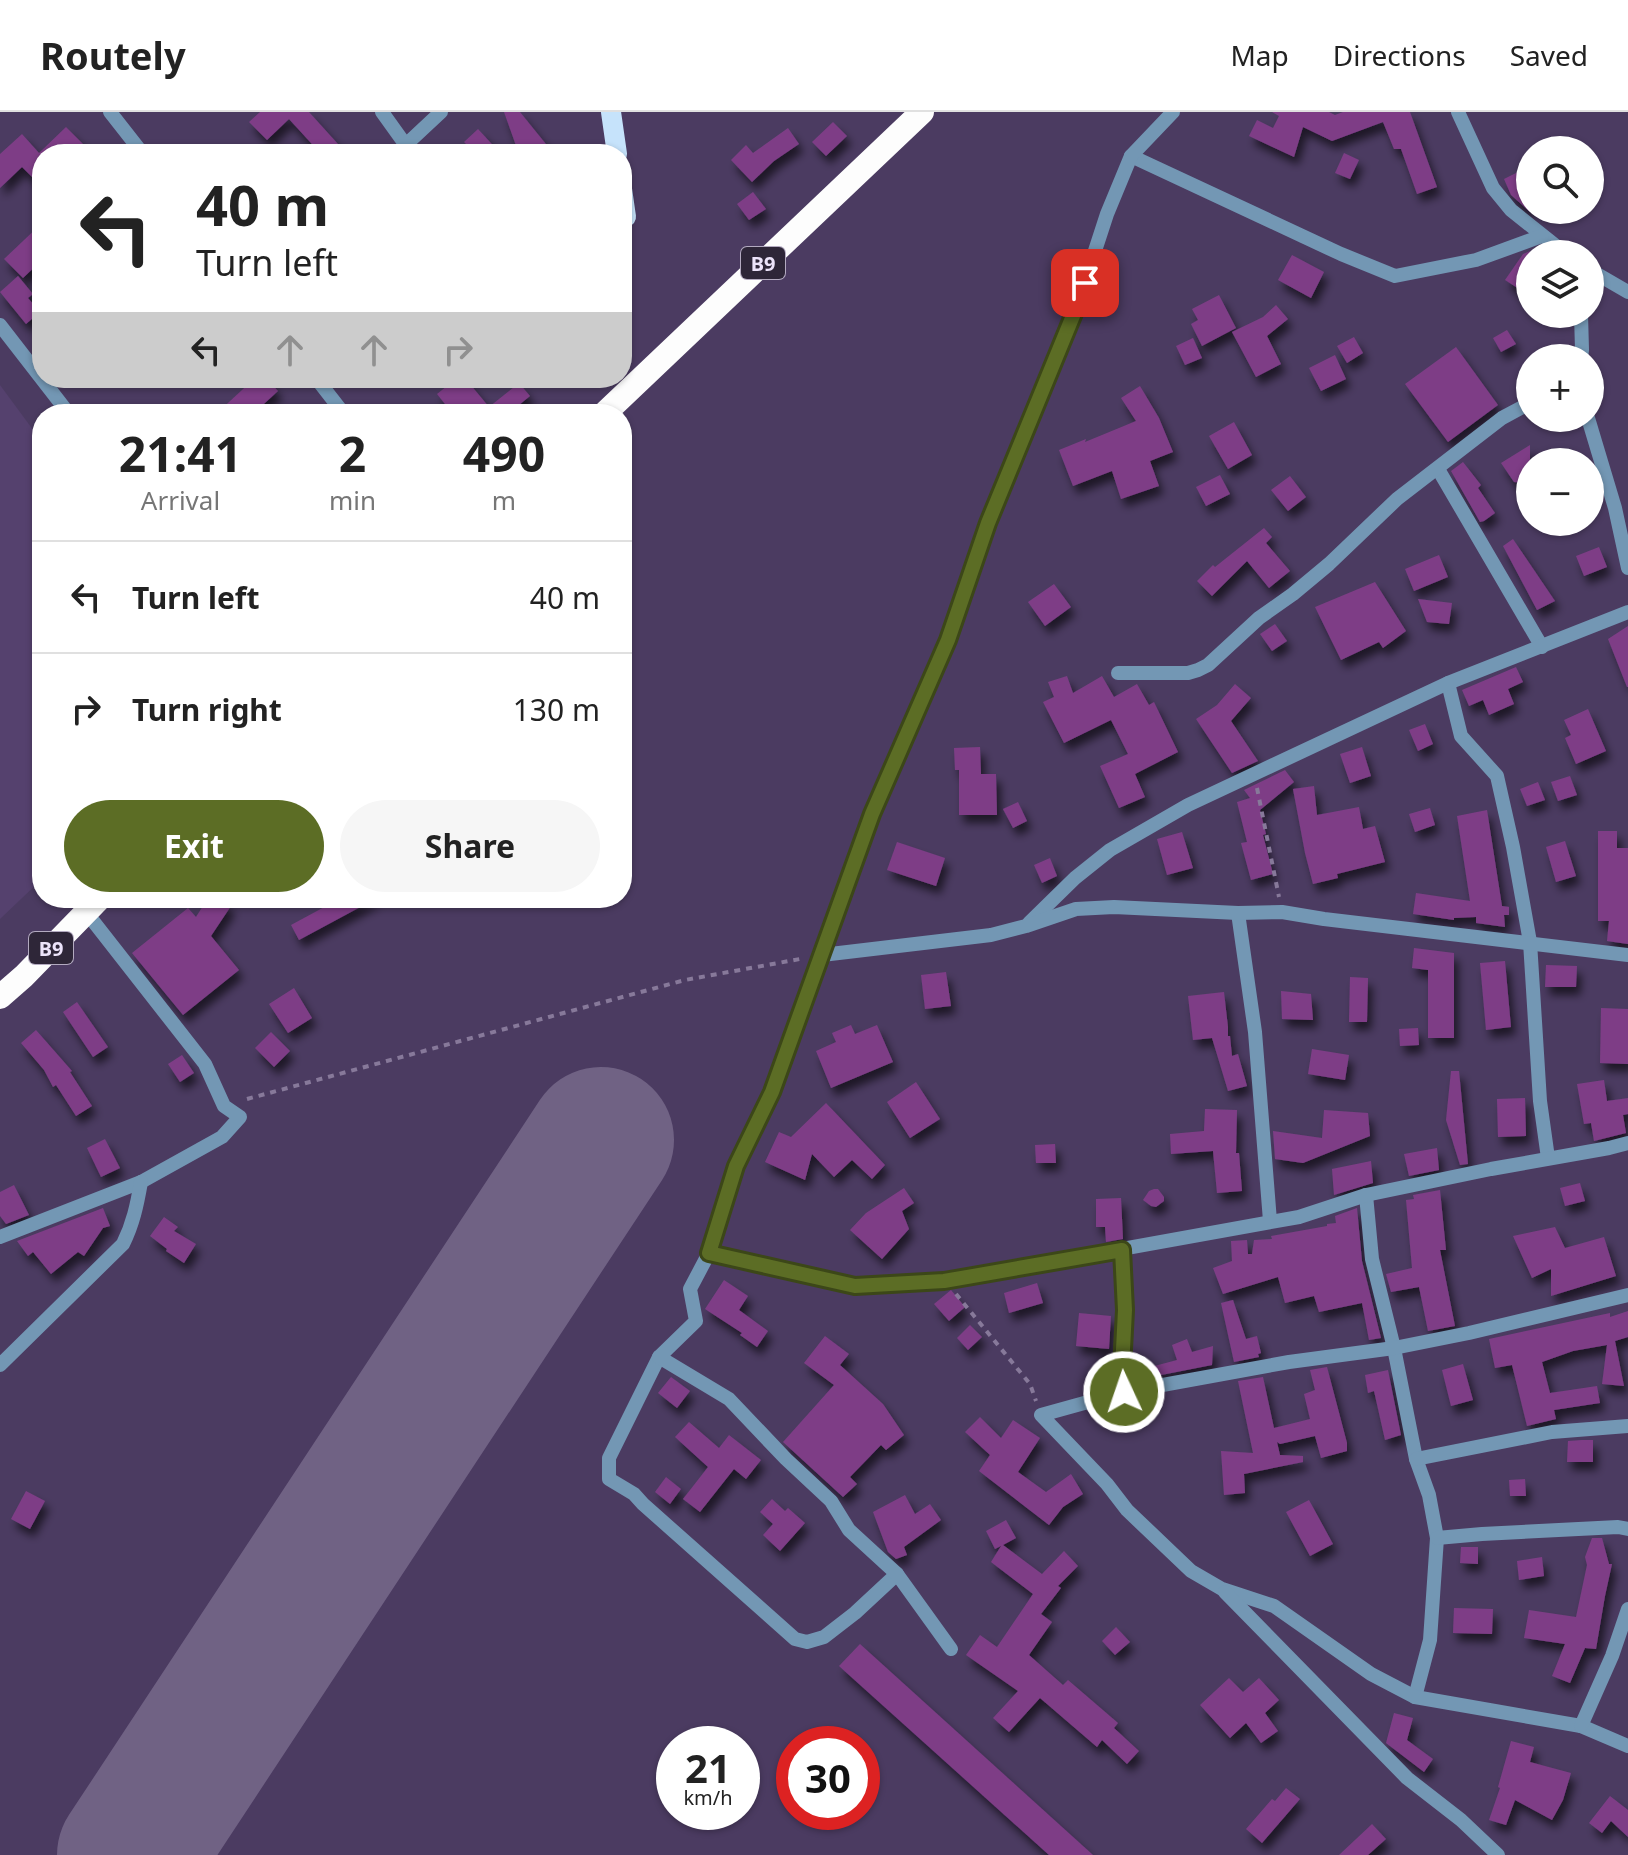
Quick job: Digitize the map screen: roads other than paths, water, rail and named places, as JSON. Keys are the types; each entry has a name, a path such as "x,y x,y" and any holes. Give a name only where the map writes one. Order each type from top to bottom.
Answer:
{"highway":[{"name":"B9","path":"632,387 922,112"},
{"name":"B9","path":"615,404 631,388"},
{"name":"B9","path":"0,997 90,908"}],"main road":[{"path":"611,112 616,144"}],"street":[{"path":"110,112 135,144"},
{"path":"382,112 398,144"},
{"path":"406,144 441,112"},
{"path":"897,1574 824,1637 807,1642 795,1639 634,1494 609,1479 609,1458 659,1357 696,1321 690,1289 709,1253 736,1166 772,1092 872,814 948,640 988,523 1077,306 1107,214 1131,156 1173,112"},
{"path":"1458,112 1493,188 1511,210 1547,240"},
{"path":"1131,156 1395,276 1476,260 1542,236"},
{"path":"1604,278 1628,291"},
{"path":"0,325 32,366"},
{"path":"49,388 61,404"},
{"path":"324,388 336,404"},
{"path":"1118,673 1188,673 1208,665 1259,618 1329,564 1397,499 1516,410"},
{"path":"1592,432 1615,508 1628,568"},
{"path":"1438,469 1542,647"},
{"path":"1026,926 1075,878 1110,850 1188,805 1448,683 1628,612"},
{"path":"1448,683 1461,736 1497,776 1513,847 1530,942 1540,1101 1548,1158"},
{"path":"822,955 991,935 1076,909 1114,907 1282,912 1628,955"},
{"path":"0,1237 141,1182 222,1137 240,1117 224,1106 205,1064 95,908"},
{"path":"1238,913 1255,1032 1270,1221"},
{"path":"709,1253 855,1286 944,1281 1299,1217 1366,1195 1628,1143"},
{"path":"0,1365 123,1244 132,1227 141,1182"},
{"path":"1366,1195 1372,1259 1416,1459 1429,1495 1437,1538 1430,1640 1415,1697"},
{"path":"1122,1250 1124,1392"},
{"path":"1628,1295 1394,1348 1289,1362 1124,1392 1041,1415 1107,1484 1127,1510 1191,1571 1222,1589 1274,1606 1371,1674 1415,1697 1581,1726 1628,1746"},
{"path":"659,1357 729,1399 831,1501 849,1530 897,1574 951,1649"},
{"path":"1416,1459 1552,1432 1628,1426"},
{"path":"1437,1538 1618,1527 1628,1529"},
{"path":"1222,1589 1407,1778 1461,1820 1498,1855"},
{"path":"1581,1726 1612,1656 1628,1609"}]}
